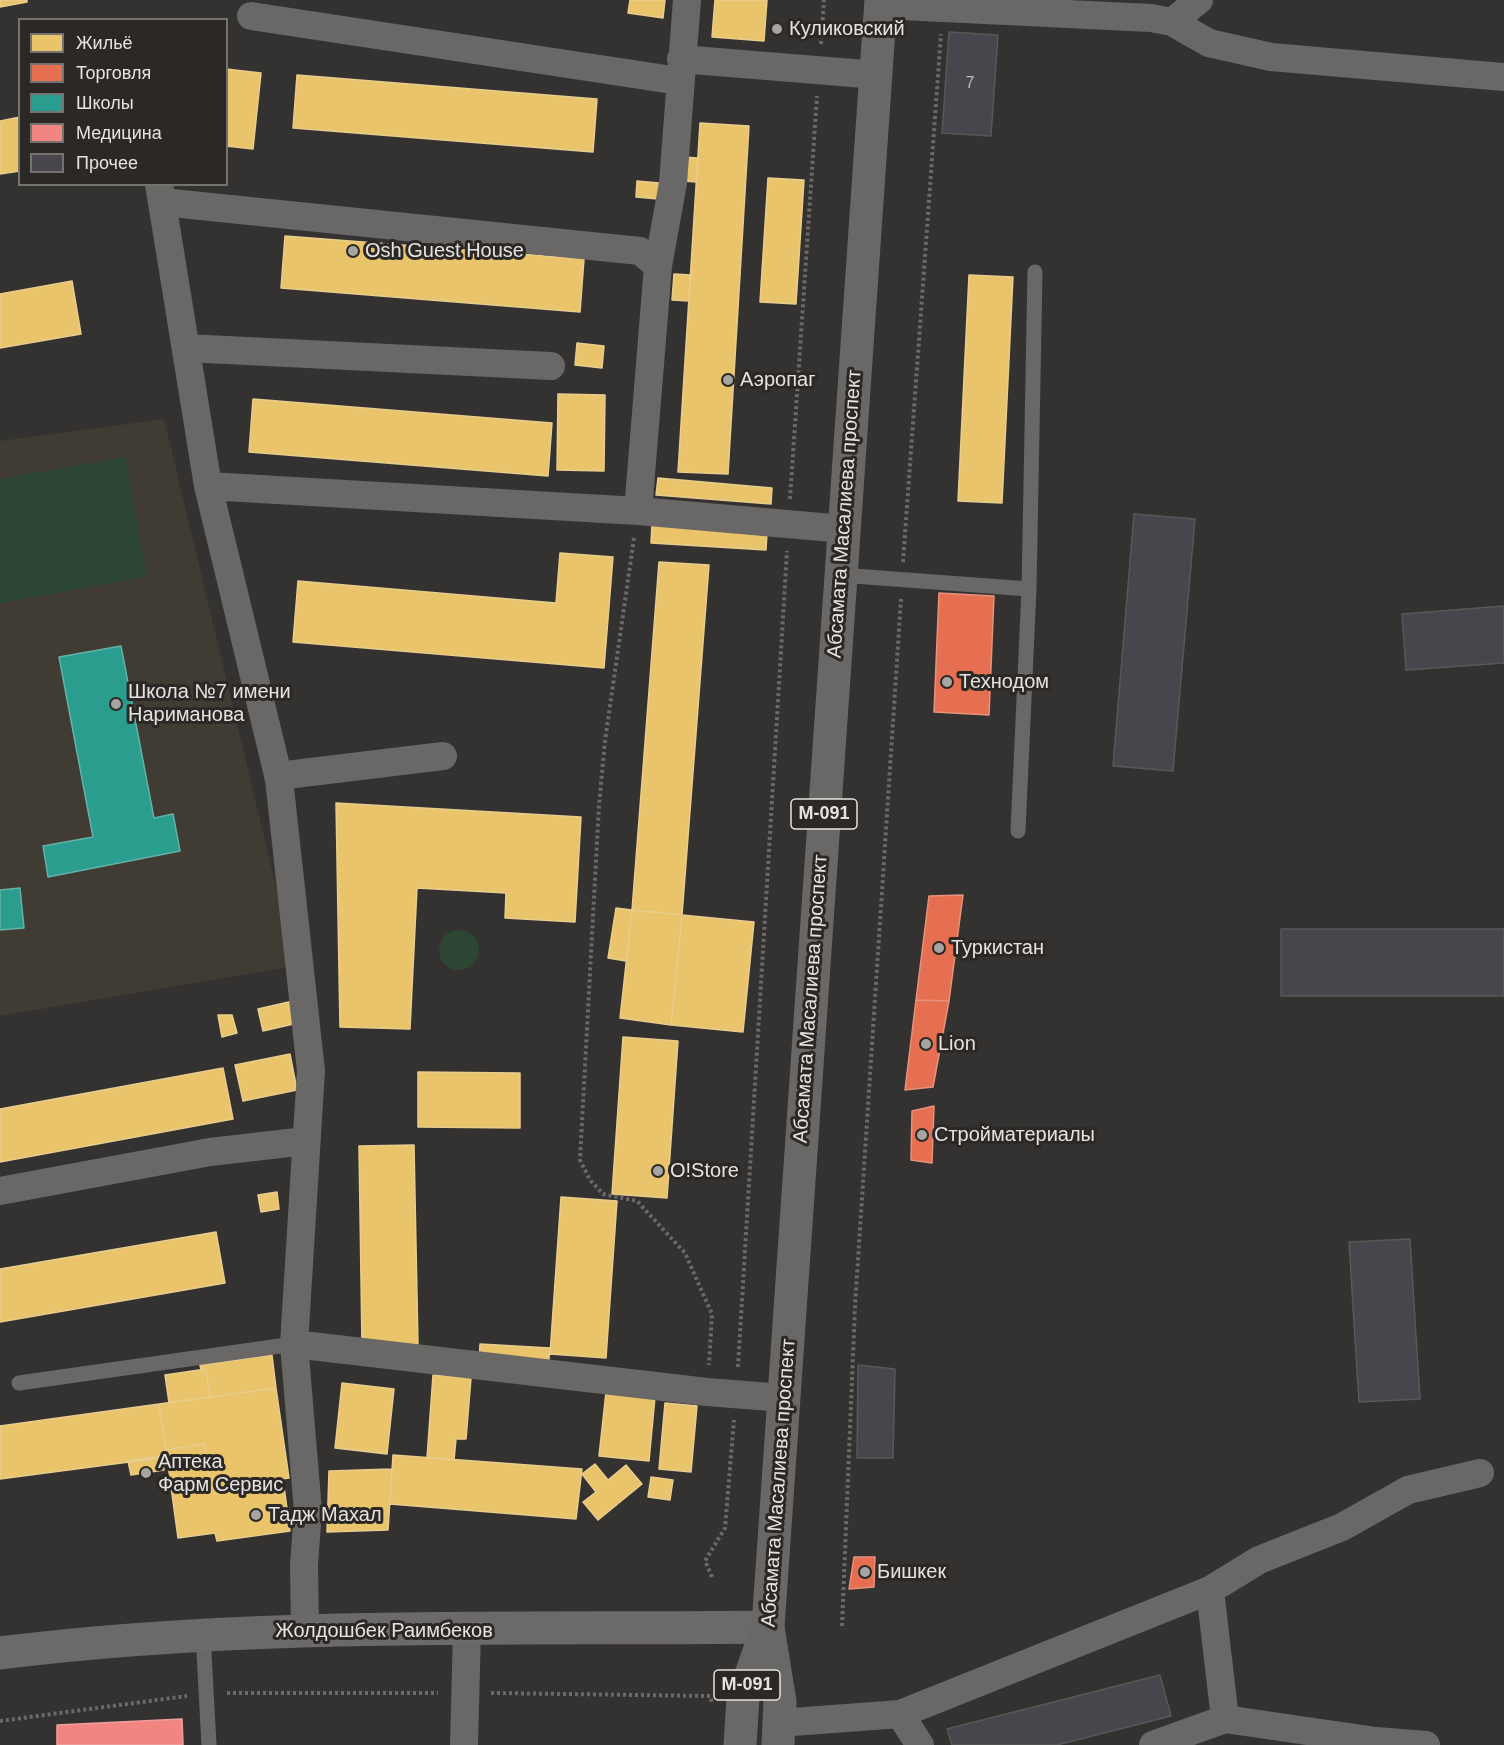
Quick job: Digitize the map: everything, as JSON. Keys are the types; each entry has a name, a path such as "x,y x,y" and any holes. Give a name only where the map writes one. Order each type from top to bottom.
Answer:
{"main road":[{"name":"Абсамата Масалиева проспект","path":"779,1734 780,1702 768,1627 881,3"},
{"name":"Жолдошбек Раимбеков","path":"0,1653 203,1634 305,1630 768,1627"},
{"name":"М-091","path":"740,1745 743,1697 768,1627"}],"street":[{"path":"638,512 658,266 673,183 687,0"},
{"path":"1172,22 1199,0"},
{"path":"881,3 943,9 1151,18 1172,22 1209,44 1271,57 1504,77"},
{"path":"245,14 680,70 819,70 877,75"},
{"path":"305,1630 304,1565 308,1511 294,1344 311,1071 278,776 208,486 161,193 640,251 658,266"},
{"path":"186,348 551,366"},
{"path":"208,486 638,512 844,529"},
{"path":"278,776 443,756"},
{"path":"0,1191 210,1152 306,1140"},
{"path":"294,1344 707,1392 784,1398"},
{"path":"779,1734 900,1714 1210,1590 1259,1560 1342,1527 1408,1490 1480,1473"},
{"path":"1210,1590 1225,1719"},
{"path":"464,1745 467,1630"},
{"path":"900,1714 920,1745"},
{"path":"1153,1745 1225,1719 1376,1741 1426,1745"}],"lane":[{"path":"1018,831 1029,590 1035,272"},
{"path":"840,574 902,577 1029,590"},
{"path":"19,1383 294,1344"},
{"path":"203,1634 209,1745"}],"path":[{"path":"712,1577 705,1561 725,1528 736,1395 788,526 824,0"},
{"path":"842,1626 855,1306 902,577 943,9"},
{"path":"638,512 605,741 599,806 580,1160 590,1180 603,1194 637,1201 686,1253 712,1314 707,1392"},
{"path":"0,1721 207,1693 710,1696"}],"shaded area":[{"name":"Школа №7 имени Нариманова","path":"164,419 295,966 0,1016 0,441"}],"green space":[{"path":"125,457 147,577 0,603 0,479"},
{"path":"459,930 467,931 473,936 478,942 478,958 473,964 467,969 459,970 451,969 445,964 440,958 439,950 440,942 445,936 451,931"}],"building: Жильё":[{"path":"0,0 27,0 27,2 0,7"},
{"path":"630,0 665,0 663,18 628,13"},
{"path":"715,0 767,0 764,41 712,37"},
{"path":"228,69 261,73 253,149 228,146"},
{"path":"297,75 597,99 593,152 293,128"},
{"path":"18,117 18,171 0,174 0,121"},
{"path":"700,123 749,126 728,474 678,472"},
{"path":"684,157 698,158 697,182 683,181"},
{"path":"768,178 804,180 796,304 760,302"},
{"path":"637,181 659,183 658,199 636,197"},
{"path":"285,236 584,259 580,312 281,288"},
{"path":"674,274 691,275 689,301 672,300"},
{"path":"969,275 1013,277 1002,503 958,501"},
{"path":"72,281 81,334 0,348 0,294"},
{"path":"577,343 604,346 602,368 575,365"},
{"path":"558,394 605,395 604,471 557,470"},
{"path":"253,399 552,423 548,476 249,452"},
{"path":"658,478 772,488 771,504 656,495"},
{"path":"652,524 767,532 766,550 651,543"},
{"path":"560,553 613,557 604,668 293,642 298,581 556,603"},
{"path":"659,562 709,565 682,915 632,910"},
{"path":"336,803 581,817 575,922 505,918 506,893 417,888 410,1029 340,1027"},
{"path":"616,908 632,910 626,961 608,958"},
{"path":"632,910 682,915 671,1025 620,1018"},
{"path":"682,915 754,922 743,1032 671,1025"},
{"path":"293,1001 298,1023 263,1031 258,1009"},
{"path":"218,1015 232,1015 237,1033 222,1037"},
{"path":"623,1037 678,1041 667,1198 612,1194"},
{"path":"290,1054 297,1090 243,1101 235,1065"},
{"path":"223,1068 233,1119 0,1162 0,1109"},
{"path":"418,1072 520,1073 520,1128 418,1127"},
{"path":"414,1145 418,1345 362,1346 359,1146"},
{"path":"277,1192 279,1209 261,1212 258,1195"},
{"path":"561,1197 617,1201 606,1358 550,1354"},
{"path":"216,1232 225,1283 0,1322 0,1269"},
{"path":"480,1344 550,1348 548,1368 479,1363"},
{"path":"272,1355 276,1388 210,1397 206,1369 201,1370 200,1365"},
{"path":"206,1369 210,1397 169,1403 165,1375"},
{"path":"433,1375 471,1378 466,1439 456,1439 454,1460 427,1458"},
{"path":"342,1383 394,1389 387,1454 335,1448"},
{"path":"276,1388 289,1478 211,1489 204,1444 166,1450 159,1404"},
{"path":"606,1392 655,1397 649,1461 599,1456"},
{"path":"665,1403 697,1406 691,1472 659,1469"},
{"path":"159,1404 167,1457 0,1479 0,1426"},
{"path":"204,1444 211,1489 283,1479 290,1531 217,1541 215,1533 178,1538 166,1450"},
{"path":"393,1455 582,1469 576,1519 390,1504"},
{"path":"162,1456 164,1470 131,1475 128,1461"},
{"path":"595,1464 608,1480 626,1465 642,1484 598,1520 583,1502 596,1492 582,1474"},
{"path":"392,1469 388,1530 327,1532 329,1471"},
{"path":"651,1477 673,1480 670,1500 648,1497"}],"building: Торговля":[{"path":"939,593 994,596 989,715 934,712"},
{"name":"Туркистан","path":"963,895 949,1001 916,1000 929,896"},
{"name":"Lion","path":"916,1000 949,1001 933,1087 905,1090"},
{"name":"Стройматериалы","path":"934,1106 932,1163 911,1160 912,1111"},
{"path":"854,1557 875,1557 874,1587 849,1589"}],"building: Школы":[{"path":"121,646 154,818 173,814 180,851 48,877 43,846 93,837 59,657"},
{"path":"20,888 24,928 0,930 0,890"}],"building: Медицина":[{"path":"182,1719 183,1745 57,1745 57,1725"}],"building: Прочее":[{"path":"949,32 998,35 991,136 942,133"},
{"path":"1134,514 1195,519 1173,771 1113,766"},
{"path":"1504,606 1504,663 1406,670 1402,614"},
{"path":"1281,929 1504,929 1504,996 1281,996"},
{"path":"1410,1239 1420,1399 1359,1402 1349,1242"},
{"path":"858,1365 895,1369 893,1458 857,1458"},
{"path":"1160,1675 1171,1716 1057,1745 952,1745 947,1729"}],"place":[{"name":"Куликовский","path":"777,29"},
{"name":"Osh Guest House","path":"353,251"},
{"name":"Аэропаг","path":"728,380"},
{"name":"Технодом","path":"947,682"},
{"name":"Школа №7 имени Нариманова","path":"116,704"},
{"name":"Туркистан","path":"939,948"},
{"name":"Lion","path":"926,1044"},
{"name":"Стройматериалы","path":"922,1135"},
{"name":"O!Store","path":"658,1171"},
{"name":"Аптека Фарм Сервис","path":"146,1473"},
{"name":"Тадж Махал","path":"256,1515"},
{"name":"Бишкек","path":"865,1572"}]}
